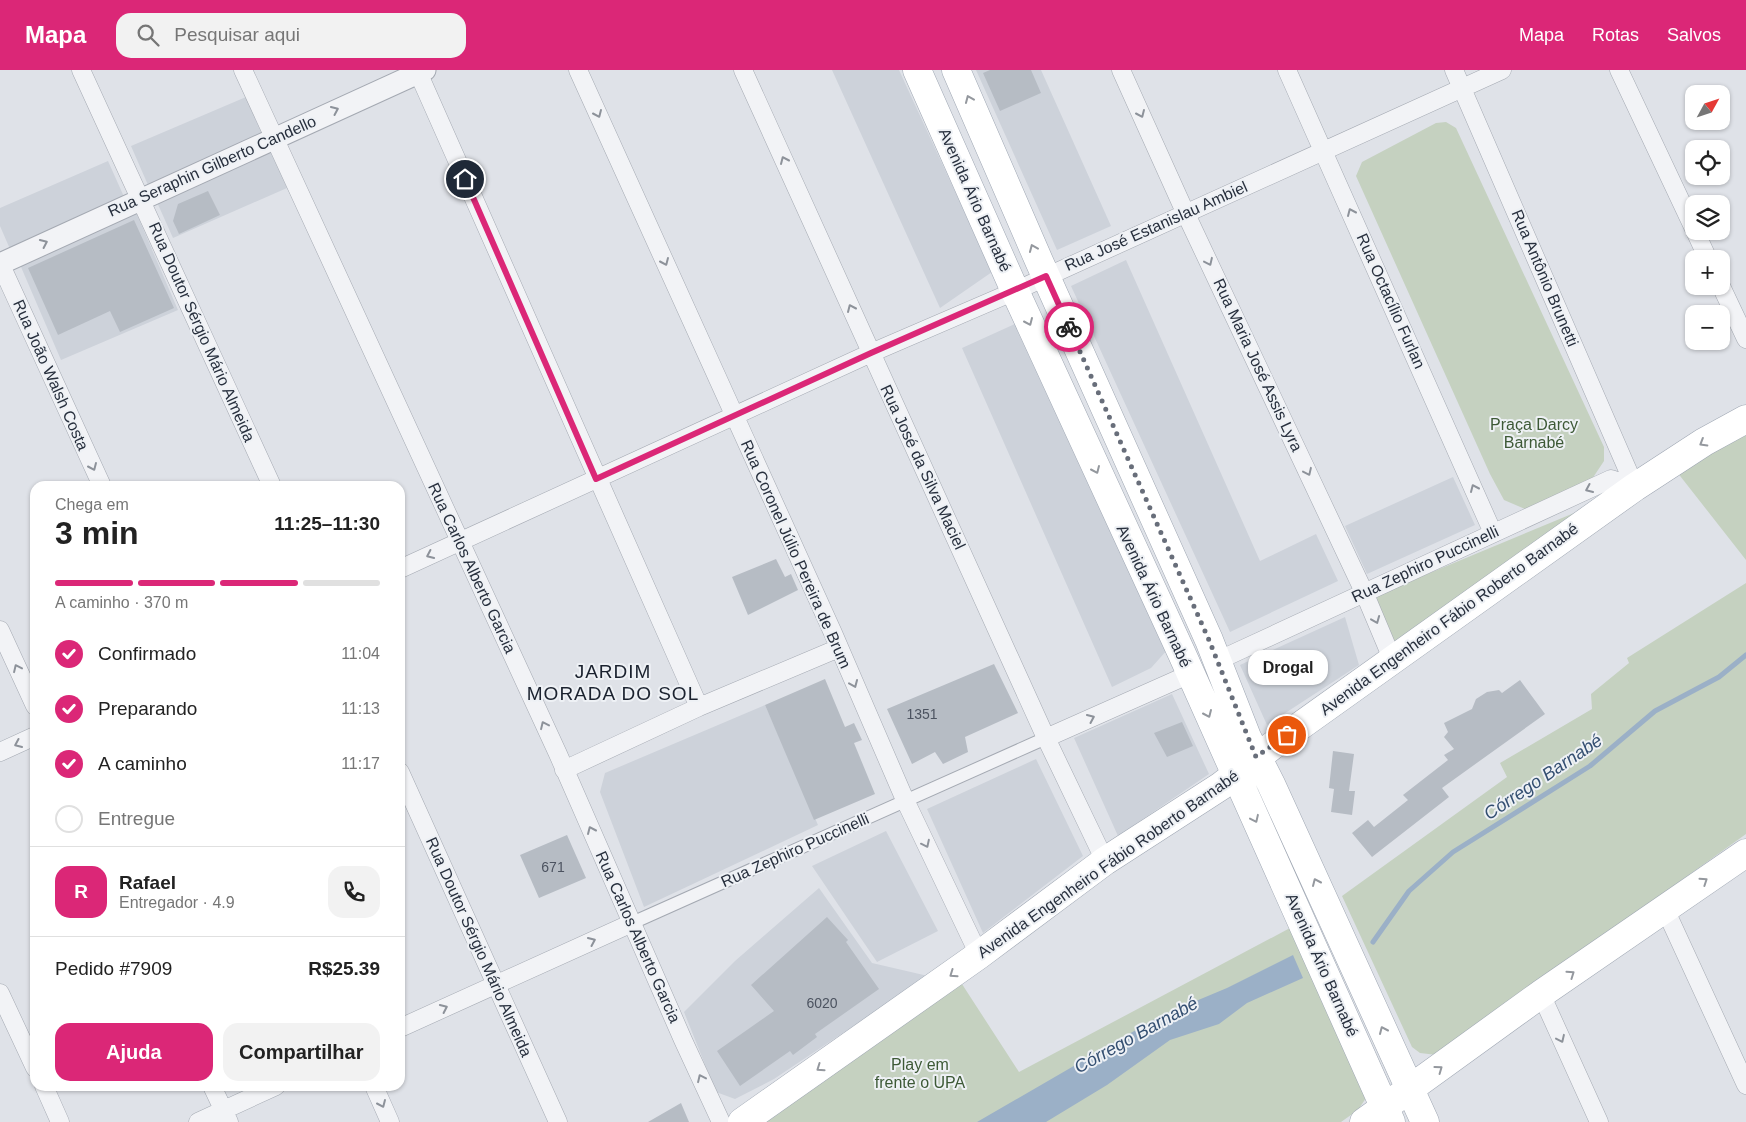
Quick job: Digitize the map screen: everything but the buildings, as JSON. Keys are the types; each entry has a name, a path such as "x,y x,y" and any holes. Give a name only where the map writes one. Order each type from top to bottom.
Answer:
{"main road":[{"name":"Avenida Ário Barnabé","path":"917,70 1015,291 1235,774 1380,1117"},
{"name":"Avenida Ário Barnabé","path":"956,70 1046,276 1146,497 1217,660 1256,757 1279,800 1425,1122"},
{"name":"Avenida Engenheiro Fábio Roberto Barnabé","path":"742,1122 979,955 1105,861 1235,774 1256,757 1393,661 1635,486 1704,442 1746,419"},
{"path":"1380,1117 1410,1090 1541,994 1746,853"}],"street":[{"name":"Rua Doutor Sérgio Mário Almeida","path":"81,70 142,198 270,481"},
{"name":"Rua Carlos Alberto Garcia","path":"243,70 564,770 722,1122"},
{"name":"Rua Coronel Júlio Pereira de Brum","path":"578,70 839,648 905,800 979,955"},
{"name":"Rua José da Silva Maciel","path":"743,70 1046,738 1105,861"},
{"name":"Rua Maria José Assis Lyra","path":"1121,70 1185,212 1364,592 1393,661"},
{"name":"Rua Octacílio Furlan","path":"1287,70 1494,533"},
{"name":"Rua Antônio Brunetti","path":"1454,70 1635,486"},
{"name":"Rua José Estanislau Ambiel","path":"405,567 871,353 1015,291 1185,212 1502,70"},
{"path":"1619,70 1685,211"},
{"name":"Rua Seraphin Gilberto Candello","path":"0,264 420,71"},
{"path":"420,71 596,479 699,707"},
{"name":"Rua João Walsh Costa","path":"0,264 100,481"},
{"path":"1725,295 1746,339"},
{"name":"Rua Zephiro Puccinelli","path":"1217,660 1611,480 1635,486"},
{"path":"0,630 30,695"},
{"path":"564,770 699,707 839,648"},
{"name":"Rua Zephiro Puccinelli","path":"405,1026 905,800 1190,674"},
{"path":"0,752 30,738"},
{"name":"Rua Doutor Sérgio Mário Almeida","path":"405,783 558,1122"},
{"path":"1665,909 1746,1084"},
{"path":"0,993 30,1057"},
{"path":"1541,994 1599,1122"},
{"path":"46,1091 60,1122"},
{"path":"214,1091 226,1116"},
{"path":"198,1122 226,1116 268,1091"},
{"path":"376,1091 390,1122"}],"shaded area":[{"path":"832,70 899,70 992,272 940,308"},
{"path":"976,70 1041,70 1111,226 1057,250"},
{"path":"246,97 263,135 148,185 131,146"},
{"path":"271,150 287,188 173,238 156,200"},
{"path":"108,161 125,199 10,249 0,226 0,208"},
{"path":"135,210 178,310 61,360 18,260"},
{"path":"1126,260 1260,561 1316,534 1338,581 1230,632 1071,286"},
{"path":"1017,323 1168,649 1151,668 1112,687 962,348"},
{"path":"1453,477 1475,525 1367,574 1345,526"},
{"path":"1345,617 1359,665 1267,725 1240,665"},
{"path":"1172,694 1209,774 1118,836 1074,738"},
{"path":"765,705 818,825 644,907 600,792 605,773"},
{"path":"1036,759 1083,856 983,933 927,809"},
{"path":"886,831 938,931 877,962 812,866"},
{"path":"819,888 872,963 928,976 774,1079 735,1099 716,1092 684,1012 735,961"}],"green space":[{"name":"Praça Darcy Barnabé","path":"1446,122 1456,128 1604,447 1604,461 1592,479 1525,509 1504,500 1490,474 1356,176 1362,162 1436,123"},
{"path":"1746,432 1746,560 1677,472"},
{"path":"1591,506 1395,650 1372,597"},
{"path":"1746,583 1746,834 1437,1055 1420,1053 1412,1047 1342,896 1507,777 1500,763 1592,709 1591,694 1629,663 1627,658"},
{"name":"Play em frente o UPA","path":"1290,928 1368,1095 1358,1110 1341,1122 760,1122 960,981 1019,1072"}],"water":[{"path":"1293,955 1303,978 1247,1003 1219,1024 1170,1040 1107,1085 1046,1122 977,1122 1160,1016 1227,988"}],"waterway":[{"name":"Córrego Barnabé","path":"1373,942 1409,891 1453,852 1590,766 1655,711 1719,677 1746,655"}],"way so far":[{"path":"1069,327 1209,640 1246,737 1256,757 1287,735"}],"place":[{"name":"Drogal","path":"1287,735"}],"district":[{"name":"JARDIM MORADA DO SOL","path":"613,682"}],"route":[{"path":"465,179 596,479 871,353 1046,276 1069,327"}]}
